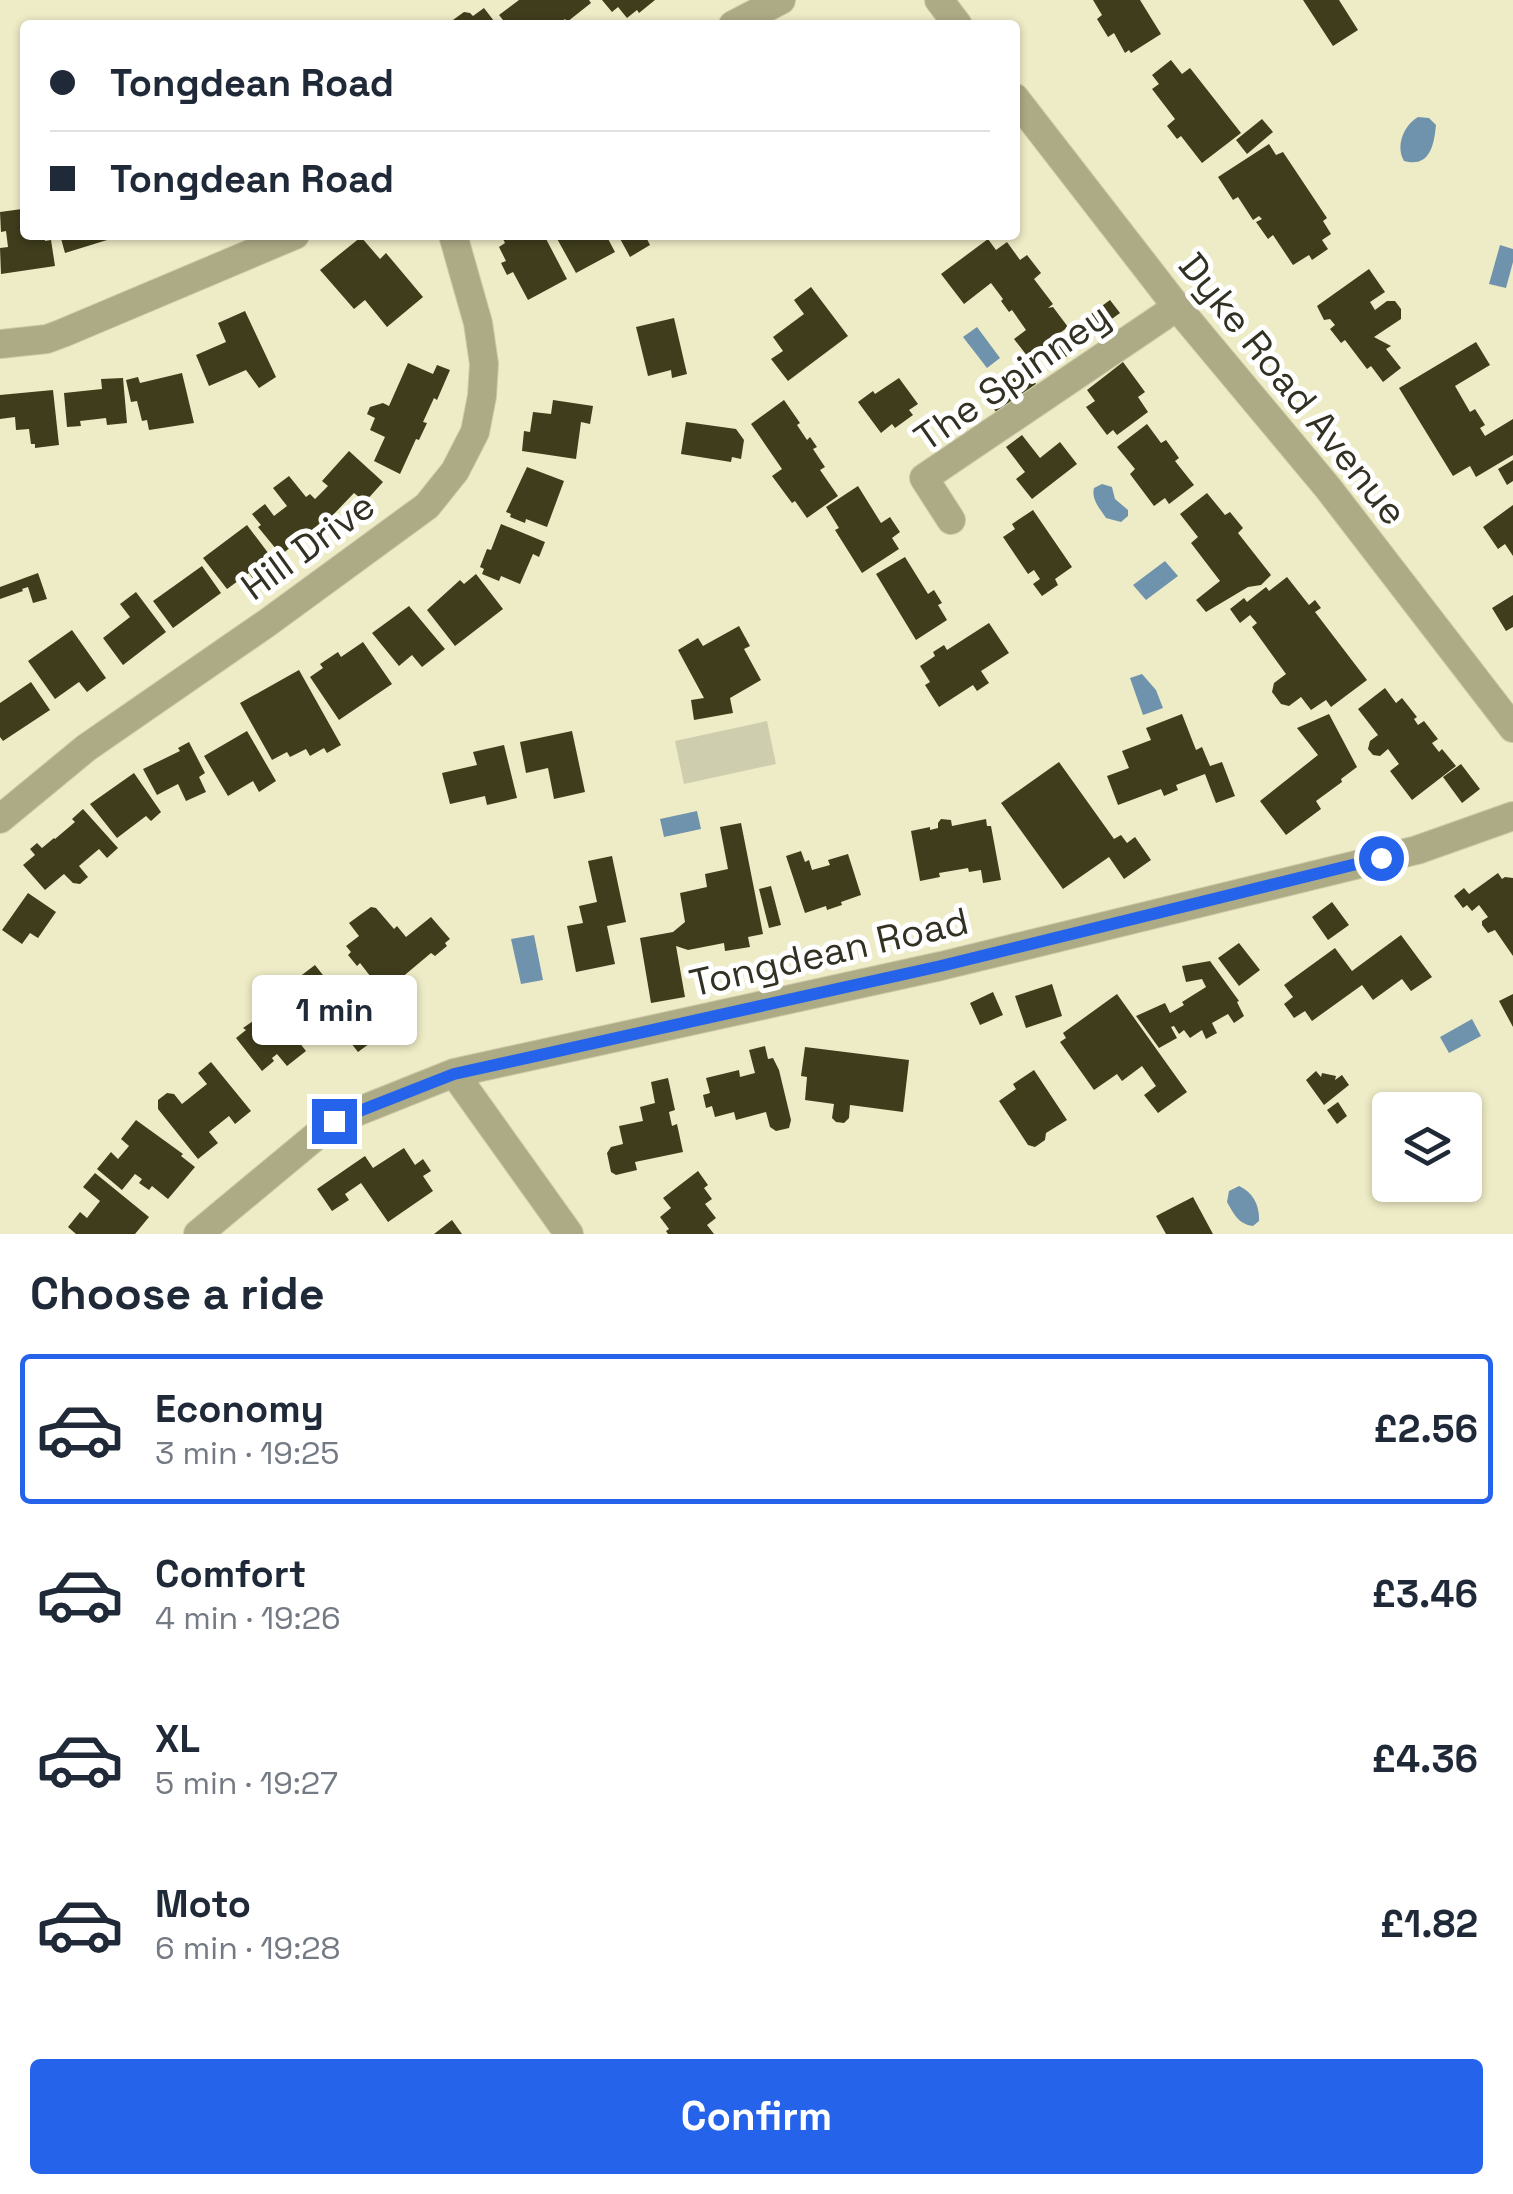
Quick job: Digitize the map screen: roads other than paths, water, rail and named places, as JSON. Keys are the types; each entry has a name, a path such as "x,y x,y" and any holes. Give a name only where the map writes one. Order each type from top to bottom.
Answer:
{"street":[{"path":"743,20 781,0"},
{"path":"939,0 954,20"},
{"name":"Dyke Road Avenue","path":"1020,104 1177,307 1328,488 1513,728"},
{"path":"0,344 47,338 93,322 283,240"},
{"name":"Hill Drive","path":"0,819 86,748 268,623 428,506 454,471 474,432 482,396 484,364 478,322 454,240"},
{"name":"The Spinney","path":"951,520 924,478 1177,307"},
{"name":"Tongdean Road","path":"198,1234 334,1121 454,1074 941,966 1417,850 1513,816"},
{"path":"454,1074 569,1234"}],"water":[{"path":"1418,117 1429,118 1436,125 1432,147 1420,161 1404,161 1400,149 1402,136"},
{"path":"1500,245 1513,249 1506,288 1489,284"},
{"path":"977,327 1000,358 987,368 963,337"},
{"path":"1102,484 1112,487 1115,499 1128,510 1128,516 1121,522 1106,518 1097,504 1094,488"},
{"path":"1165,561 1178,576 1146,600 1133,585"},
{"path":"1142,674 1156,690 1163,708 1143,715 1130,678"},
{"path":"697,811 701,829 664,837 660,819"},
{"path":"534,935 543,980 521,984 511,939"},
{"path":"1472,1019 1481,1036 1449,1053 1440,1037"},
{"path":"1239,1186 1257,1205 1259,1221 1253,1226 1240,1221 1227,1202 1229,1191"}]}
